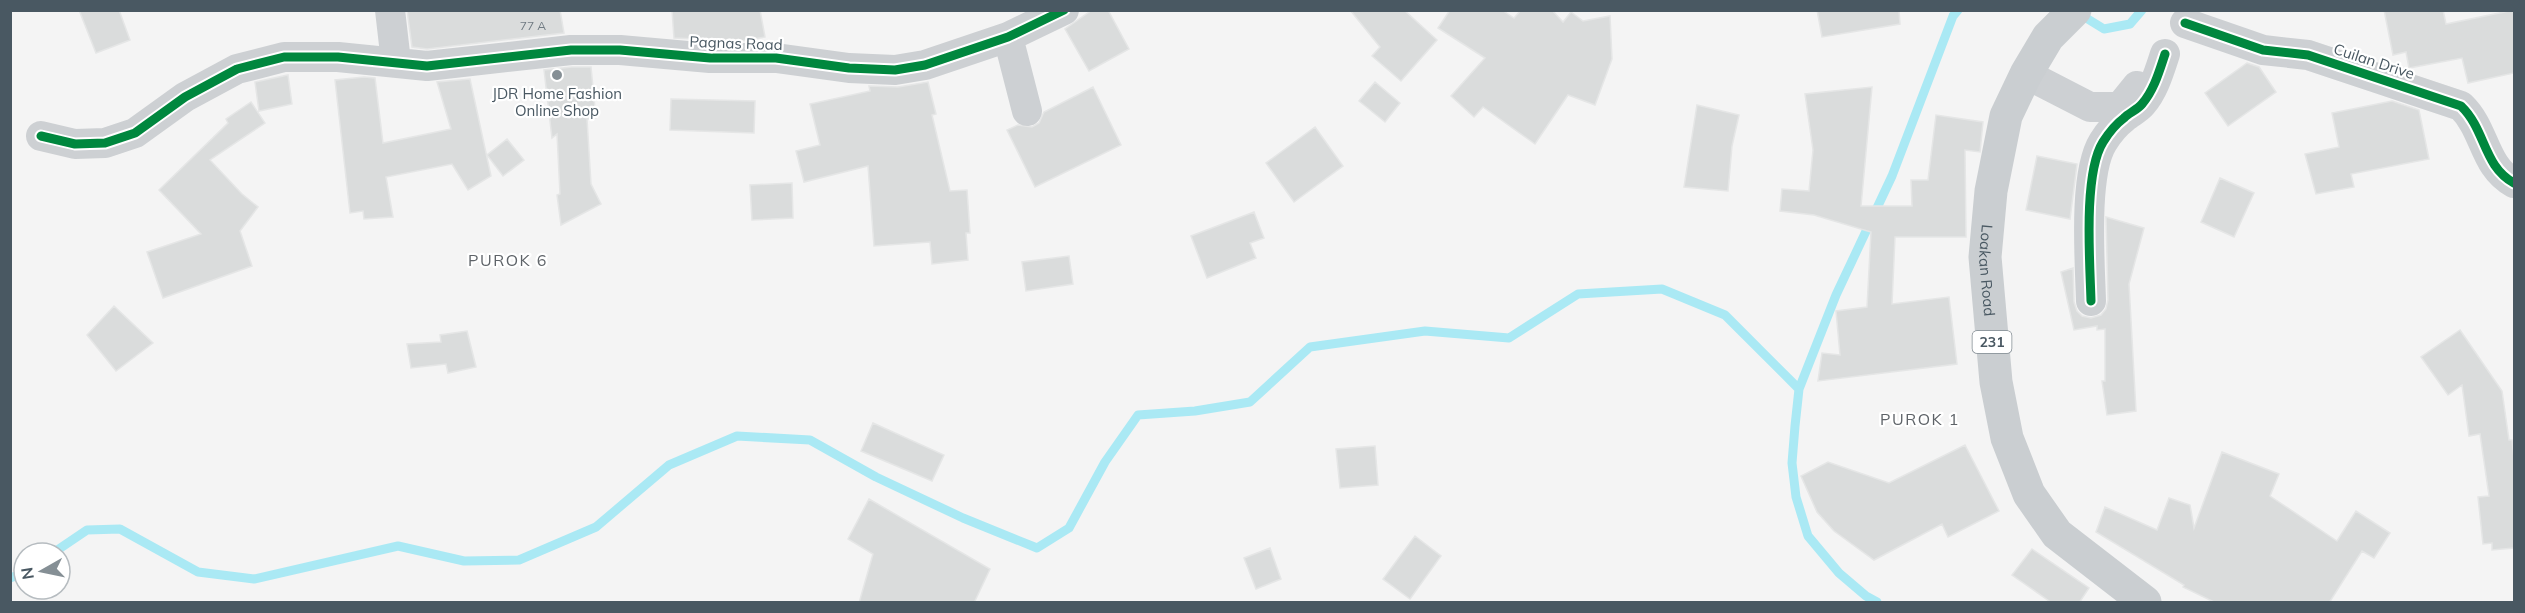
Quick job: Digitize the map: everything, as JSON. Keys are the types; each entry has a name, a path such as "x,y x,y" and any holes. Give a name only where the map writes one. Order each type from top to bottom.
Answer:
{"main road":[{"name":"Loakan Road","path":"2075,10 2048,37 2026,74 2006,116 1991,191 1984,257 1996,382 2007,438 2029,494 2057,534 2145,603"}],"street":[{"path":"390,10 396,62"},
{"name":"Pagnas Road","path":"41,136 75,144 105,143 135,133 185,97 237,69 284,57 338,57 426,66 571,50 620,50 710,58 776,58 895,70 925,65 1008,37 1064,10"},
{"path":"2026,74 2090,107 2120,107 2165,54 2187,17"},
{"name":"Cuilan Drive","path":"2187,17 2263,50 2308,55 2461,105 2473,117 2490,159 2503,177 2514,183"},
{"path":"1008,37 1027,111"},
{"path":"2091,301 2088,233 2097,156 2102,143 2124,118 2141,105 2153,88 2165,54"}],"building":[{"path":"79,10 119,10 130,40 96,53"},
{"path":"407,10 560,10 564,33 427,49 412,47"},
{"path":"672,10 760,10 765,37 741,41 674,38"},
{"path":"1092,10 1108,10 1129,49 1089,71 1065,29"},
{"path":"1350,10 1404,10 1437,40 1401,81 1372,56 1380,47"},
{"path":"1450,10 1502,10 1514,18 1521,10 1552,10 1563,22 1571,12 1583,21 1610,16 1612,59 1595,105 1568,95 1535,144 1483,107 1474,117 1451,96 1485,58 1438,28"},
{"path":"1817,10 1899,10 1900,24 1822,37"},
{"path":"2384,10 2443,10 2446,24 2514,10 2514,73 2468,83 2462,58 2409,68 2406,52 2393,55"},
{"path":"2247,63 2259,67 2276,92 2228,126 2205,93"},
{"path":"591,67 596,118 587,119 591,184 601,204 561,225 557,195 560,194 557,134 552,138 544,70"},
{"path":"288,75 292,104 259,111 255,82"},
{"path":"375,78 383,143 451,129 437,82 470,79 491,176 468,190 452,164 386,177 393,217 364,219 363,211 350,213 335,80"},
{"path":"928,82 936,114 932,115 950,191 967,190 970,233 966,233 968,260 932,264 930,242 874,246 868,166 804,182 796,151 820,145 810,104 870,91 869,86 898,87"},
{"path":"1375,82 1400,103 1385,122 1359,101"},
{"path":"1093,87 1121,145 1035,187 1007,130 1018,125 1032,127 1039,123 1044,112"},
{"path":"1872,87 1861,206 1912,206 1911,180 1928,180 1936,115 1983,122 1980,152 1965,150 1966,237 1895,237 1892,304 1949,297 1957,364 1818,381 1822,353 1840,355 1836,311 1867,307 1871,232 1814,215 1780,211 1782,189 1809,191 1813,150 1805,94"},
{"path":"671,99 755,101 754,133 670,130"},
{"path":"2392,101 2419,110 2429,159 2351,174 2354,187 2316,194 2305,154 2339,147 2332,113"},
{"path":"251,102 265,123 210,160 242,194 258,207 240,231 252,266 163,298 147,252 201,234 159,190 228,123 226,119"},
{"path":"1697,105 1739,115 1732,146 1728,191 1684,187"},
{"path":"1315,127 1343,166 1294,202 1266,163"},
{"path":"507,139 524,160 503,176 487,155"},
{"path":"2037,156 2077,164 2070,219 2026,210"},
{"path":"2220,178 2254,193 2234,237 2201,222"},
{"path":"792,183 793,218 752,220 750,185"},
{"path":"1254,212 1264,238 1250,243 1256,258 1207,278 1191,236"},
{"path":"2106,217 2144,228 2129,284 2136,411 2107,415 2102,381 2105,381 2105,329 2097,330 2097,326 2074,330 2061,272 2073,268 2074,302 2077,311 2082,316 2091,318 2101,315 2106,309 2108,300"},
{"path":"1069,256 1073,284 1026,291 1022,262"},
{"path":"114,306 153,343 116,371 87,335"},
{"path":"2460,330 2502,391 2514,458 2514,548 2492,550 2492,543 2483,544 2478,497 2489,496 2480,434 2469,436 2462,385 2448,395 2421,357"},
{"path":"467,331 476,367 448,373 446,364 411,368 407,344 441,342 440,335"},
{"path":"873,423 944,455 932,481 861,451"},
{"path":"1965,445 1999,511 1948,537 1942,524 1874,560 1834,531 1817,512 1801,476 1828,462 1889,483"},
{"path":"1375,446 1378,485 1340,488 1336,449"},
{"path":"2222,452 2279,474 2270,496 2337,541 2356,511 2390,533 2374,558 2362,551 2329,603 2216,603 2183,587 2184,585 2096,532 2105,507 2157,530 2169,498 2190,505 2194,528"},
{"path":"869,499 990,569 974,603 859,603 873,554 848,539"},
{"path":"1415,536 1441,556 1410,599 1383,579"},
{"path":"1270,548 1281,579 1256,589 1244,558"},
{"path":"2032,549 2089,588 2079,603 2052,603 2012,575"}],"waterway":[{"path":"1877,602 1866,596 1839,573 1808,536 1796,497 1792,463 1799,389 1836,295 1892,176 1953,16 1958,10"},
{"path":"2078,13 2104,29 2130,24 2142,10"},
{"path":"71,541 87,530 120,529 198,572 254,579 398,546 464,561 519,560 596,527 669,465 737,436 810,440 876,477 963,518 1037,548 1069,528 1105,462 1138,415 1195,411 1250,402 1310,347 1425,331 1509,338 1578,294 1662,289 1725,315 1799,389"}],"cycle path":[{"path":"41,136 75,144 105,143 135,133 185,97 237,69 284,57 338,57 427,66 571,50 620,50 710,58 776,58 849,68 895,70 925,65 1008,37 1064,10"},
{"path":"2185,23 2263,50 2308,55 2461,106 2475,126 2496,167 2514,183"},
{"path":"2091,301 2089,219 2090,196 2097,156 2112,129 2146,99 2156,80 2165,54"}],"place":[{"name":"JDR Home Fashion Online Shop","path":"557,75"}],"district":[{"name":"PUROK 6","path":"508,260"},
{"name":"PUROK 1","path":"1920,419"}]}
